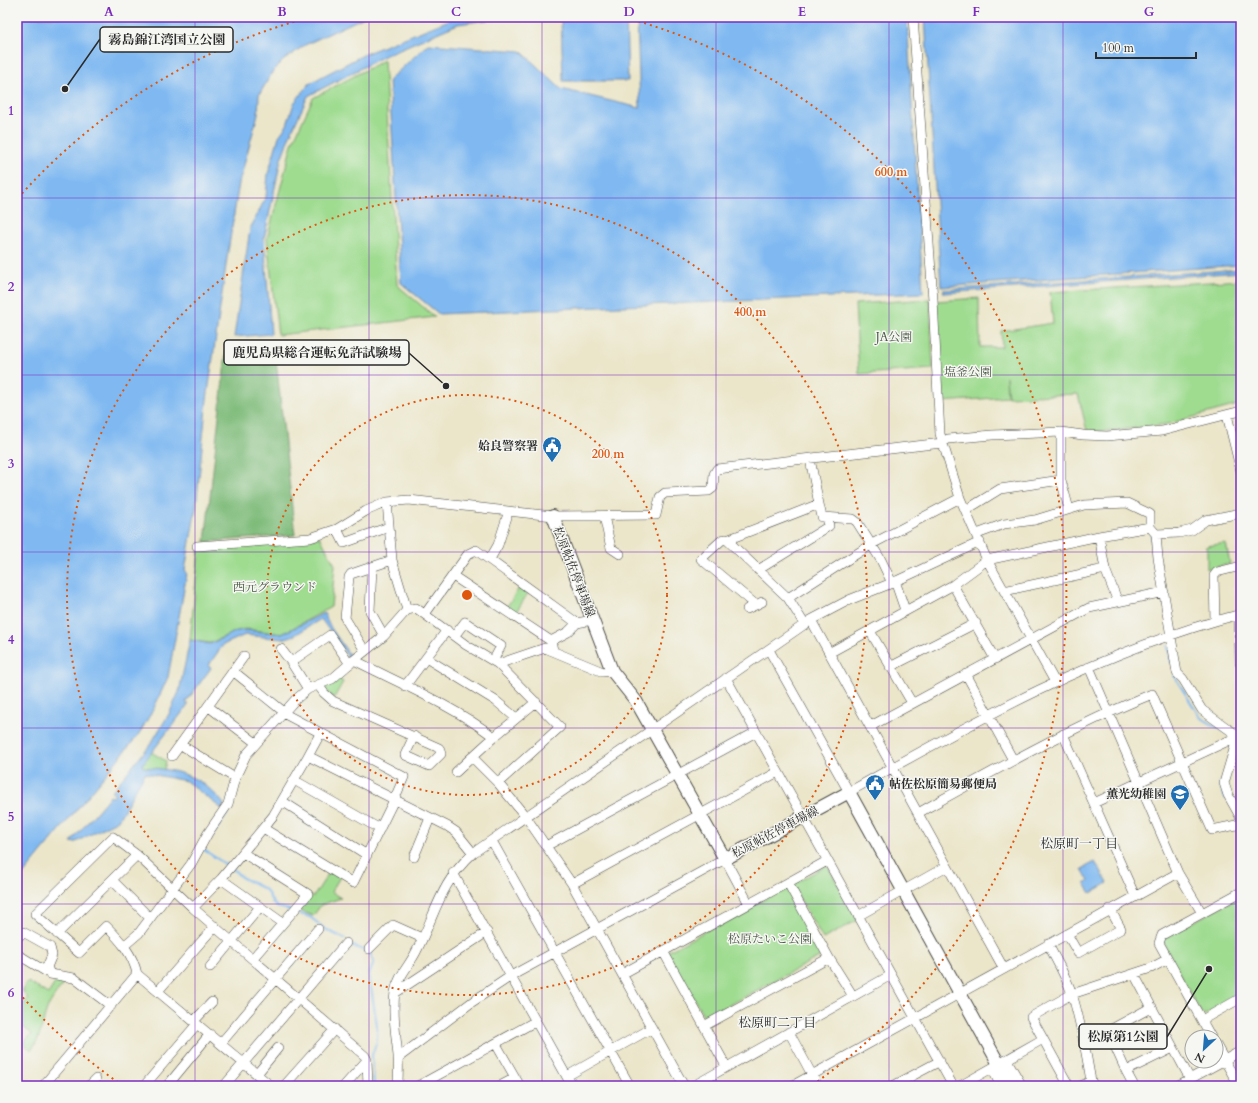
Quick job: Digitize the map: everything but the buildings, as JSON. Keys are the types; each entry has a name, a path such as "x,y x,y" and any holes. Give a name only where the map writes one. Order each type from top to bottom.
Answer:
{"main road":[{"name":"松原帖佐停車場線","path":"553,516 612,671 636,701 724,859 804,818 849,792"},
{"path":"849,792 904,889 1010,1086"}],"street":[{"path":"913,17 942,443 960,498 987,560 1055,682"},
{"path":"197,546 310,538 337,529 366,511 387,502 409,500 553,516 656,516 660,496 665,493 709,491 712,488 714,474 717,469 942,443 948,439 992,435 1061,432 1107,436 1162,431 1241,411"},
{"path":"1227,415 1241,471"},
{"path":"1061,432 1061,480 1069,509"},
{"path":"810,459 822,517 853,519 857,522 872,544 894,582 905,610"},
{"path":"966,510 1000,489 1061,480"},
{"path":"788,598 872,544 960,498"},
{"path":"387,502 392,560 407,610"},
{"path":"398,1086 398,1058 394,1005 395,993 401,976 416,952 444,888 453,873 473,854 555,796 653,731 726,678 808,622 849,600 894,582 1004,524 1035,520 1084,504 1127,503 1150,514 1164,592 1176,673 1183,679 1202,710 1240,736"},
{"path":"747,609 759,604 701,559 723,539 727,540 819,504"},
{"path":"828,653 870,632 905,610 953,585 987,560 1099,536 1153,531 1179,533 1192,530 1206,520 1241,513"},
{"path":"604,516 611,548 620,554"},
{"path":"490,559 498,545 507,517"},
{"path":"758,570 829,526 827,518"},
{"path":"337,529 344,542 389,527"},
{"path":"1099,536 1105,569 1118,602"},
{"path":"727,540 788,598 808,622 871,726 1004,969"},
{"path":"425,614 472,551 476,550 577,623"},
{"path":"365,650 345,618 349,578 352,574 392,560"},
{"path":"1215,621 1214,576 1217,572 1241,566"},
{"path":"372,567 370,611 384,636"},
{"path":"1004,591 1105,569"},
{"path":"454,576 552,646 566,658 603,672 612,671"},
{"path":"953,585 976,623 995,659"},
{"path":"871,726 1089,608 1164,592"},
{"path":"124,945 138,933 191,864 208,833 228,804 235,778 246,755 256,743 283,713 308,689 332,679 365,650 384,636 407,610 416,608 466,645 495,663 560,727 498,783"},
{"path":"769,650 849,792 893,767 1055,682 1089,667 1170,636 1240,614 1240,663"},
{"path":"495,663 552,646 577,623 592,620"},
{"path":"405,686 426,658 451,633 465,622 501,646 495,663"},
{"path":"890,667 976,623"},
{"path":"870,632 912,703"},
{"path":"291,662 330,635 352,662 405,686 472,720 494,737"},
{"path":"281,649 308,689"},
{"path":"172,756 209,707 244,656"},
{"path":"426,658 496,701 516,718"},
{"path":"1089,667 1107,712 1178,873 1202,913"},
{"path":"233,672 283,713 320,734 404,777 353,883 264,828"},
{"path":"966,674 1013,760"},
{"path":"726,678 827,862 916,1017 953,1086"},
{"path":"318,685 333,701 414,736"},
{"path":"918,813 1063,734 1107,712 1152,694 1212,830 1241,824"},
{"path":"456,772 494,737 536,702"},
{"path":"209,707 256,743"},
{"path":"546,846 756,732"},
{"path":"193,908 221,879 264,828 282,802 320,734"},
{"path":"1063,734 1135,896"},
{"path":"1094,802 1240,736"},
{"path":"1240,736 1224,783 1228,795 1241,818"},
{"path":"181,745 235,778"},
{"path":"308,756 456,832 473,854"},
{"path":"472,757 498,783 526,817 572,884 684,1086"},
{"path":"572,884 778,772"},
{"path":"294,780 380,829"},
{"path":"282,802 367,855"},
{"path":"414,857 430,818"},
{"path":"267,1085 244,1062 137,974 135,966 124,945 106,926 78,953 35,914 113,837 137,855 172,890 253,958 365,1056 367,1060 368,1086"},
{"path":"492,841 630,1086"},
{"path":"243,853 308,894 253,958"},
{"path":"57,934 137,855"},
{"path":"398,1058 472,1002 511,976 724,859 749,904"},
{"path":"622,974 827,862"},
{"path":"858,916 947,866"},
{"path":"453,873 572,1086"},
{"path":"792,1086 1110,909 1178,873"},
{"path":"221,879 283,923"},
{"path":"112,880 150,918"},
{"path":"788,882 829,958 853,996"},
{"path":"1207,1029 1159,942 1162,935 1241,892"},
{"path":"210,967 260,907"},
{"path":"1067,934 1078,953 1115,933 1121,929 1110,909"},
{"path":"369,949 393,925 422,938"},
{"path":"158,991 215,926"},
{"path":"221,1044 318,929"},
{"path":"17,938 23,932 50,947 52,955 47,967 50,974"},
{"path":"395,993 487,932"},
{"path":"224,1086 346,943"},
{"path":"1048,944 1072,994 1084,1041 1092,1083 1081,1086"},
{"path":"663,951 726,1066"},
{"path":"17,954 50,974 74,978 110,1006"},
{"path":"704,1026 829,958"},
{"path":"1069,1086 1031,1017 1072,994 1134,974 1168,959"},
{"path":"43,1086 137,974"},
{"path":"1134,974 1190,1079"},
{"path":"693,1086 726,1066 891,975"},
{"path":"1202,1020 1241,998"},
{"path":"144,1086 212,1002"},
{"path":"1084,1041 1108,1031 1152,1007"},
{"path":"418,1086 536,1021"},
{"path":"567,1076 612,1052 652,1028"},
{"path":"284,1086 335,1029"},
{"path":"1108,1031 1134,1086"},
{"path":"789,1032 818,1086"},
{"path":"167,1086 210,1034"},
{"path":"960,1086 1000,1066 1043,1039"},
{"path":"496,1044 517,1082 500,1086"},
{"path":"257,1074 278,1048"},
{"path":"1126,1071 1173,1048"},
{"path":"1239,1086 1224,1060 1241,1051"},
{"path":"344,1086 367,1060"},
{"path":"898,1085 940,1061"},
{"path":"1000,1066 1001,1086"},
{"path":"1000,1066 1022,1086"},
{"path":"1178,1086 1208,1069"},
{"path":"89,1086 96,1078"}],"green space":[{"path":"384,60 397,285 435,317 278,335 267,239 292,144 313,98"},
{"name":"塩釜公園","path":"1241,280 1241,404 1168,424 1111,431 1087,431 1078,394 1008,397 1006,377 1007,397 942,402 936,301 979,298 980,347 1002,347 1001,331 1053,323 1050,292"},
{"name":"JA公園","path":"930,299 933,369 859,374 855,304"},
{"path":"274,341 295,535 205,542 227,344"},
{"name":"西元グラウンド","path":"320,537 335,565 331,607 282,634 246,629 237,631 210,643 190,640 199,549"},
{"path":"1226,543 1230,564 1207,569 1207,546"},
{"path":"519,588 528,593 515,614 506,608"},
{"path":"338,678 343,682 334,698 323,689 323,685"},
{"path":"151,752 166,761 164,770 143,767 141,765"},
{"path":"827,865 858,920 823,939 792,885"},
{"path":"330,871 340,877 331,892 341,898 321,905 313,916 298,910 310,896 314,896"},
{"name":"松原たいこ公園","path":"783,889 789,889 824,952 819,957 705,1018 667,952"},
{"path":"1241,896 1241,995 1205,1015 1201,1013 1163,943 1164,938"},
{"path":"57,980 65,981 49,1005 40,1034 31,1050 23,1043 32,1034 17,1022 17,1011 28,999 22,990 28,982 48,994"}],"water":[{"path":"17,17 364,17 305,45 284,60 273,71 259,95 258,114 239,183 227,258 206,407 196,508 185,570 187,573 168,677 154,708 139,734 17,882"},
{"path":"508,17 458,24 388,54 308,96 281,159 264,239 271,334 234,337 250,229 266,197 268,174 279,136 287,125 294,103 309,84 367,53 454,18"},
{"path":"561,17 626,17 628,81 563,81"},
{"path":"637,17 907,17 923,293 439,314 401,283 389,80 428,44 521,51 561,89 640,108"},
{"path":"925,17 1241,17 1241,265 941,287"},
{"path":"1241,269 1241,272 944,293 943,290"},
{"path":"324,613 331,628 351,657 349,658 321,619 295,635 283,639 245,635 223,645 208,666 211,668 186,702 188,705 142,765 143,767 179,772 198,780 215,794 224,804 222,809 186,781 145,773 118,820 74,843 71,842 110,796 113,797 115,794 111,792 150,745 169,714 179,692 190,640 210,644 237,631 246,630 282,634"},
{"path":"1095,862 1108,883 1091,893 1085,884 1089,881 1082,869"}],"waterway":[{"path":"1152,535 1154,558"},
{"path":"1168,646 1171,662"},
{"path":"1174,676 1200,717 1228,734"},
{"path":"1220,783 1225,798"},
{"path":"211,837 229,811"},
{"path":"204,848 204,850 228,866"},
{"path":"233,869 241,877 266,890 277,907 290,910"},
{"path":"297,913 310,917 325,929 345,939"},
{"path":"349,944 370,953 374,962 369,975 377,1025 377,1041 372,1055 374,1086"}],"place":[{"name":"霧島錦江湾国立公園","path":"65,89"},
{"name":"鹿児島県総合運転免許試験場","path":"446,386"},
{"name":"姶良警察署","path":"552,463"},
{"name":"帖佐松原簡易郵便局","path":"875,801"},
{"name":"薫光幼稚園","path":"1180,811"},
{"name":"松原第1公園","path":"1209,969"}],"district":[{"name":"松原町一丁目","path":"1079,843"},
{"name":"松原町二丁目","path":"777,1022"}]}
